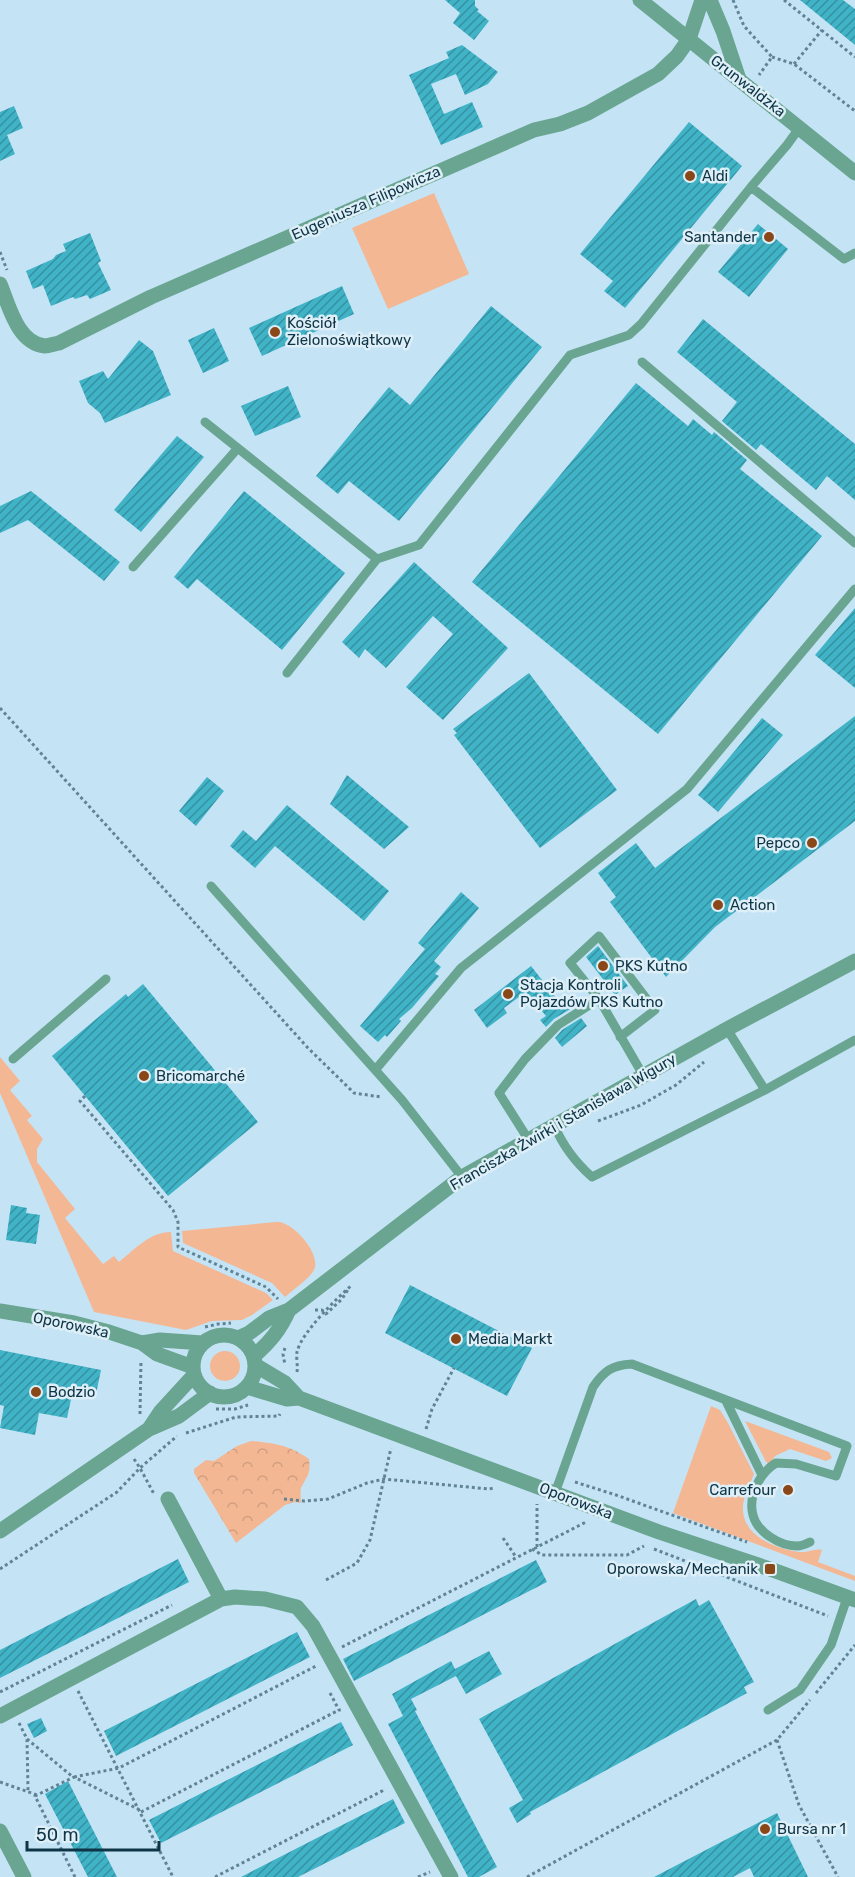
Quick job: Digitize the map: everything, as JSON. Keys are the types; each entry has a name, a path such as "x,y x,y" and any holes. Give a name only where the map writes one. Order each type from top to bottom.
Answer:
{"street":[{"name":"Grunwaldzka","path":"640,0 855,173"},
{"path":"689,39 702,0"},
{"path":"710,0 744,83"},
{"name":"Eugeniusza Filipowicza","path":"0,284 21,333 31,341 46,346 59,343 151,297 534,130 560,124 588,113 658,74 677,56 689,39"},
{"name":"Franciszka Żwirki i Stanisława Wigury","path":"238,1330 249,1333 284,1305 462,1177 643,1075 855,961"},
{"name":"Franciszka Żwirki i Stanisława Wigury","path":"254,1361 281,1328 284,1305"},
{"name":"Oporowska","path":"0,1311 74,1323 142,1343 157,1354 194,1371"},
{"path":"238,1330 254,1361 252,1379 247,1386 233,1395 221,1396 210,1393 202,1388 194,1371 195,1354 202,1336 220,1335 238,1330"},
{"name":"Oporowska","path":"142,1343 202,1336"},
{"name":"Oporowska","path":"254,1361 295,1388 555,1493 851,1599"},
{"path":"149,1430 161,1411 194,1371"},
{"name":"Oporowska","path":"247,1386 287,1399 295,1388"},
{"path":"0,1531 149,1430 179,1416 210,1393"},
{"path":"162,1498 221,1599"},
{"path":"6,1713 221,1599 235,1597 265,1599 297,1607 312,1626 440,1874"},
{"path":"0,1831 24,1877"}],"lane":[{"path":"287,673 377,559 419,545 570,355 629,335 635,330 800,127"},
{"path":"751,187 844,259 855,253"},
{"path":"642,362 855,543"},
{"path":"205,422 377,559"},
{"path":"133,567 238,448"},
{"path":"376,1069 461,968 687,789 855,589"},
{"path":"211,886 376,1069 462,1177"},
{"path":"620,1036 655,1010 599,936 570,963 599,999 620,1036 643,1075"},
{"path":"13,1059 106,979"},
{"path":"528,1139 499,1093 525,1059 558,1026 599,999"},
{"path":"727,1029 765,1090"},
{"path":"554,1125 560,1140 576,1163 592,1177 765,1090 855,1040"},
{"path":"555,1493 593,1387 609,1368 619,1364 632,1364 851,1448 836,1476 786,1462 776,1463 762,1475 755,1489 752,1504 753,1518 761,1528 775,1540 785,1544 797,1546 810,1542"},
{"path":"726,1401 762,1475"},
{"path":"768,1710 800,1690 831,1645 851,1599"}],"path":[{"path":"733,0 744,26 772,57 794,64 855,111"},
{"path":"784,0 855,57"},
{"path":"794,64 822,30"},
{"path":"744,83 772,57"},
{"path":"0,708 315,1056 354,1093 402,1100"},
{"path":"588,1125 641,1105 676,1085 711,1058"},
{"path":"85,1096 80,1101 173,1210 178,1222 178,1247 266,1287 284,1305"},
{"path":"308,1316 315,1310 326,1314 342,1299 352,1284"},
{"path":"270,1306 284,1305"},
{"path":"295,1388 298,1370 297,1353 324,1312"},
{"path":"202,1336 218,1324 238,1330"},
{"path":"285,1344 283,1354 285,1365 295,1388"},
{"path":"140,1416 141,1359"},
{"path":"425,1430 432,1409 454,1368"},
{"path":"211,1409 235,1409 257,1404"},
{"path":"0,1569 117,1492 140,1467 177,1436 236,1417 279,1416 282,1411 276,1408"},
{"path":"326,1580 357,1563 370,1540 391,1447"},
{"path":"142,1454 134,1459 162,1498"},
{"path":"561,1478 607,1492 757,1546"},
{"path":"284,1499 304,1501 328,1499 367,1483 384,1479 489,1489 499,1487"},
{"path":"537,1502 537,1547"},
{"path":"337,1650 586,1522"},
{"path":"504,1538 516,1557"},
{"path":"532,1549 542,1556 627,1555 644,1546"},
{"path":"0,1692 173,1604"},
{"path":"527,1877 777,1740 855,1646"},
{"path":"75,1877 35,1796 73,1777 119,1768 322,1662"},
{"path":"72,1678 173,1877"},
{"path":"334,1691 330,1694 339,1710"},
{"path":"140,1811 339,1710 346,1711"},
{"path":"6,1713 27,1739 73,1777 140,1811"},
{"path":"27,1739 28,1791"},
{"path":"777,1740 799,1805 838,1877"},
{"path":"215,1877 388,1789 381,1781"},
{"path":"0,1782 38,1795"},
{"path":"428,1863 440,1874"},
{"path":"418,1877 440,1874"}],"green space":[{"path":"434,193 469,274 388,309 352,228"},
{"path":"0,1057 20,1081 10,1090 32,1116 27,1120 43,1139 37,1149 37,1162 75,1209 65,1218 103,1264 114,1256 119,1262 150,1238 171,1232 173,1251 266,1293 273,1300 242,1320 212,1321 186,1330 94,1312 0,1093"},
{"path":"276,1222 290,1227 302,1237 311,1250 315,1264 314,1270 308,1277 285,1297 272,1283 183,1243 182,1231"},
{"path":"225,1351 236,1355 240,1366 236,1377 225,1381 214,1377 210,1366 214,1355"},
{"path":"711,1406 720,1410 754,1474 743,1506 749,1528 763,1540 781,1548 799,1552 822,1550 818,1562 855,1576 855,1581 673,1513"},
{"path":"745,1421 829,1452 832,1458 826,1461 790,1449 775,1456 770,1464 766,1462"},
{"path":"251,1441 288,1448 309,1459 308,1475 301,1488 301,1503 294,1502 285,1505 236,1543 194,1473 194,1469 206,1460 214,1461 237,1446"}],"building":[{"path":"445,0 475,0 475,6 479,10 477,11 489,21 474,40 453,23 460,13"},
{"path":"800,0 843,0 855,9 855,45"},
{"path":"462,45 498,72 488,84 465,95 456,74 431,84 444,114 472,102 483,127 441,145 409,75 449,58 446,52"},
{"path":"14,106 23,128 7,135 15,154 0,161 0,112"},
{"path":"689,122 742,166 625,308 604,291 613,281 580,254"},
{"path":"758,224 788,249 749,297 718,272"},
{"path":"90,233 101,261 98,263 111,290 90,299 87,295 75,299 73,297 51,306 43,285 33,289 26,271 66,251 63,244"},
{"path":"342,286 354,314 262,356 249,328"},
{"path":"491,306 542,347 399,521 349,481 338,494 316,476 389,387 410,405"},
{"path":"703,319 855,444 855,500 827,476 816,490 761,444 756,450 722,421 737,402 677,352"},
{"path":"214,328 229,361 203,373 188,340"},
{"path":"139,340 153,351 171,395 105,423 100,413 88,403 79,381 103,371 108,379"},
{"path":"636,383 688,426 693,419 712,435 714,432 747,460 740,469 822,536 658,734 472,582"},
{"path":"288,386 301,417 255,436 241,406"},
{"path":"177,436 204,457 141,532 114,510"},
{"path":"31,491 120,562 104,581 28,520 0,533 0,506"},
{"path":"244,491 345,573 282,650 197,579 188,589 174,577"},
{"path":"414,562 508,648 443,720 406,687 453,634 433,616 386,668 365,649 359,658 342,642"},
{"path":"855,608 855,688 815,655"},
{"path":"529,673 617,790 540,848 454,735 457,733 453,729"},
{"path":"855,716 855,821 715,927 666,977 610,902 616,897 598,873 636,843 655,868"},
{"path":"762,718 783,735 718,812 698,795"},
{"path":"347,775 409,827 384,849 330,804"},
{"path":"207,777 224,791 196,826 179,811"},
{"path":"287,805 389,891 364,921 275,846 255,868 230,846 243,830 256,841"},
{"path":"461,892 479,908 434,961 441,967 435,974 439,976 412,1008 399,1019 401,1021 387,1037 385,1035 378,1042 360,1026 425,949 418,943"},
{"name":"PKS Kutno","path":"598,946 628,986 615,995 586,957"},
{"name":"Stacja Kontroli Pojazdów PKS Kutno","path":"531,966 561,1004 566,999 572,1008 546,1027 540,1020 546,1016 526,992 504,1008 507,1013 487,1028 474,1010"},
{"name":"Bricomarché","path":"143,984 258,1122 168,1196 52,1056 126,994 128,997"},
{"path":"581,1018 587,1026 562,1047 555,1038 562,1030"},
{"path":"11,1205 27,1208 26,1213 40,1215 36,1244 6,1240"},
{"name":"Media Markt","path":"410,1285 532,1348 507,1396 385,1333"},
{"name":"Bodzio","path":"0,1350 101,1370 96,1394 73,1390 67,1418 39,1413 35,1435 0,1428 4,1406 0,1405"},
{"path":"178,1559 189,1582 0,1678 0,1650"},
{"path":"536,1560 547,1582 354,1681 343,1659"},
{"path":"696,1599 699,1606 709,1600 754,1682 744,1687 747,1693 530,1812 531,1814 517,1823 509,1808 523,1800 479,1719"},
{"path":"297,1632 310,1657 116,1756 104,1731"},
{"path":"489,1651 502,1674 466,1694 456,1676 411,1699 417,1710 415,1711 497,1867 479,1877 468,1877 388,1724 403,1716 392,1694 451,1661 455,1669"},
{"path":"41,1718 47,1731 34,1738 27,1724"},
{"path":"341,1722 353,1745 161,1843 149,1820"},
{"path":"68,1781 117,1877 88,1877 45,1794"},
{"path":"393,1799 405,1823 298,1877 241,1877"},
{"name":"Bursa nr 1","path":"777,1813 808,1877 754,1877 750,1868 733,1877 654,1877"}],"place":[{"name":"Aldi","path":"690,176"},
{"name":"Santander","path":"769,237"},
{"name":"Kościół Zielonoświątkowy","path":"275,332"},
{"name":"Pepco","path":"812,843"},
{"name":"Action","path":"718,905"},
{"name":"PKS Kutno","path":"603,966"},
{"name":"Stacja Kontroli Pojazdów PKS Kutno","path":"508,994"},
{"name":"Bricomarché","path":"144,1076"},
{"name":"Media Markt","path":"456,1339"},
{"name":"Bodzio","path":"36,1392"},
{"name":"Carrefour","path":"788,1490"},
{"name":"Oporowska/Mechanik","path":"770,1569"},
{"name":"Bursa nr 1","path":"765,1829"}]}
